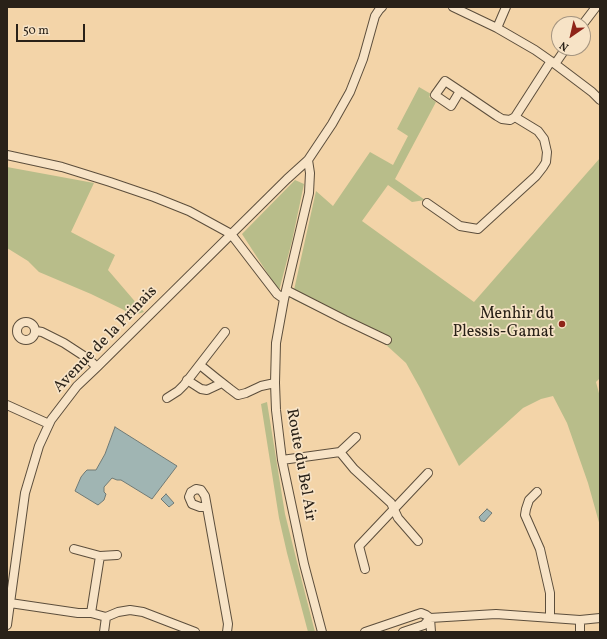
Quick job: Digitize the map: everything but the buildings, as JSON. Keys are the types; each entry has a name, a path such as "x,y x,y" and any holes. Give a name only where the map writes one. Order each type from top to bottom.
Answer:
{"street":[{"name":"Avenue de la Prinais","path":"7,625 25,493 39,446 51,420 76,386 286,179 308,160 332,124 350,92 363,59 375,16 382,7"},
{"path":"453,7 496,28 535,50 592,92 600,100"},
{"path":"496,28 506,7"},
{"path":"589,16 596,7"},
{"path":"460,91 502,119 510,120 515,117 559,56"},
{"path":"427,203 460,226 478,229 536,176 546,162 547,148 544,139 538,131 515,117"},
{"path":"7,154 62,167 110,182 189,212 231,234 277,294 285,295 290,292 387,340"},
{"name":"Route du Bel Air","path":"308,160 310,173 309,192 285,295 276,344 275,383 276,410 282,460 304,564 322,632"},
{"path":"295,171 310,180"},
{"path":"36,331 42,332 64,343 97,366"},
{"path":"167,398 178,391 225,332"},
{"path":"200,365 238,395 261,386 275,383"},
{"path":"187,380 202,389 207,390 222,382"},
{"path":"7,405 49,424"},
{"path":"282,460 340,452 356,437"},
{"path":"340,452 354,469 391,504 398,518 418,541"},
{"path":"365,569 360,546 428,473"},
{"path":"537,492 529,500 525,515 540,549 550,593 550,618"},
{"path":"206,507 228,624 227,632"},
{"path":"74,549 100,556 117,555"},
{"path":"91,613 100,556"},
{"path":"10,603 78,613 91,613 106,617 118,612 130,610 143,612 195,632"},
{"path":"365,632 421,613 430,618 496,614 580,620 600,618"},
{"path":"104,632 106,617"},
{"path":"403,632 424,625 430,618"},
{"path":"430,618 431,632"},
{"path":"580,620 580,632"}],"green space":[{"path":"419,87 431,94 429,97 436,102 395,179 425,200 412,202 388,185 362,221 474,302 600,158 600,378 596,382 600,397 600,526 588,483 567,423 553,396 541,399 523,408 459,466 406,363 384,343 292,299 316,191 333,206 370,152 393,165 408,136 397,129"},
{"path":"7,167 94,183 71,232 115,255 108,270 144,312 131,316 124,310 91,294 39,272 28,261 7,248"},
{"path":"295,180 304,184 292,241 279,291 242,234"},
{"path":"267,402 285,514 315,632 308,632 279,518 261,404"}],"shaded area":[{"path":"115,427 177,466 152,499 121,480 112,478 104,487 104,492 106,494 104,500 98,505 75,491 81,477 87,470 96,470 105,454"},
{"path":"166,494 174,503 169,507 161,499"},
{"path":"487,509 492,513 484,522 481,521 479,517"}],"place":[{"name":"Menhir du Plessis-Gamat","path":"562,324"}]}
